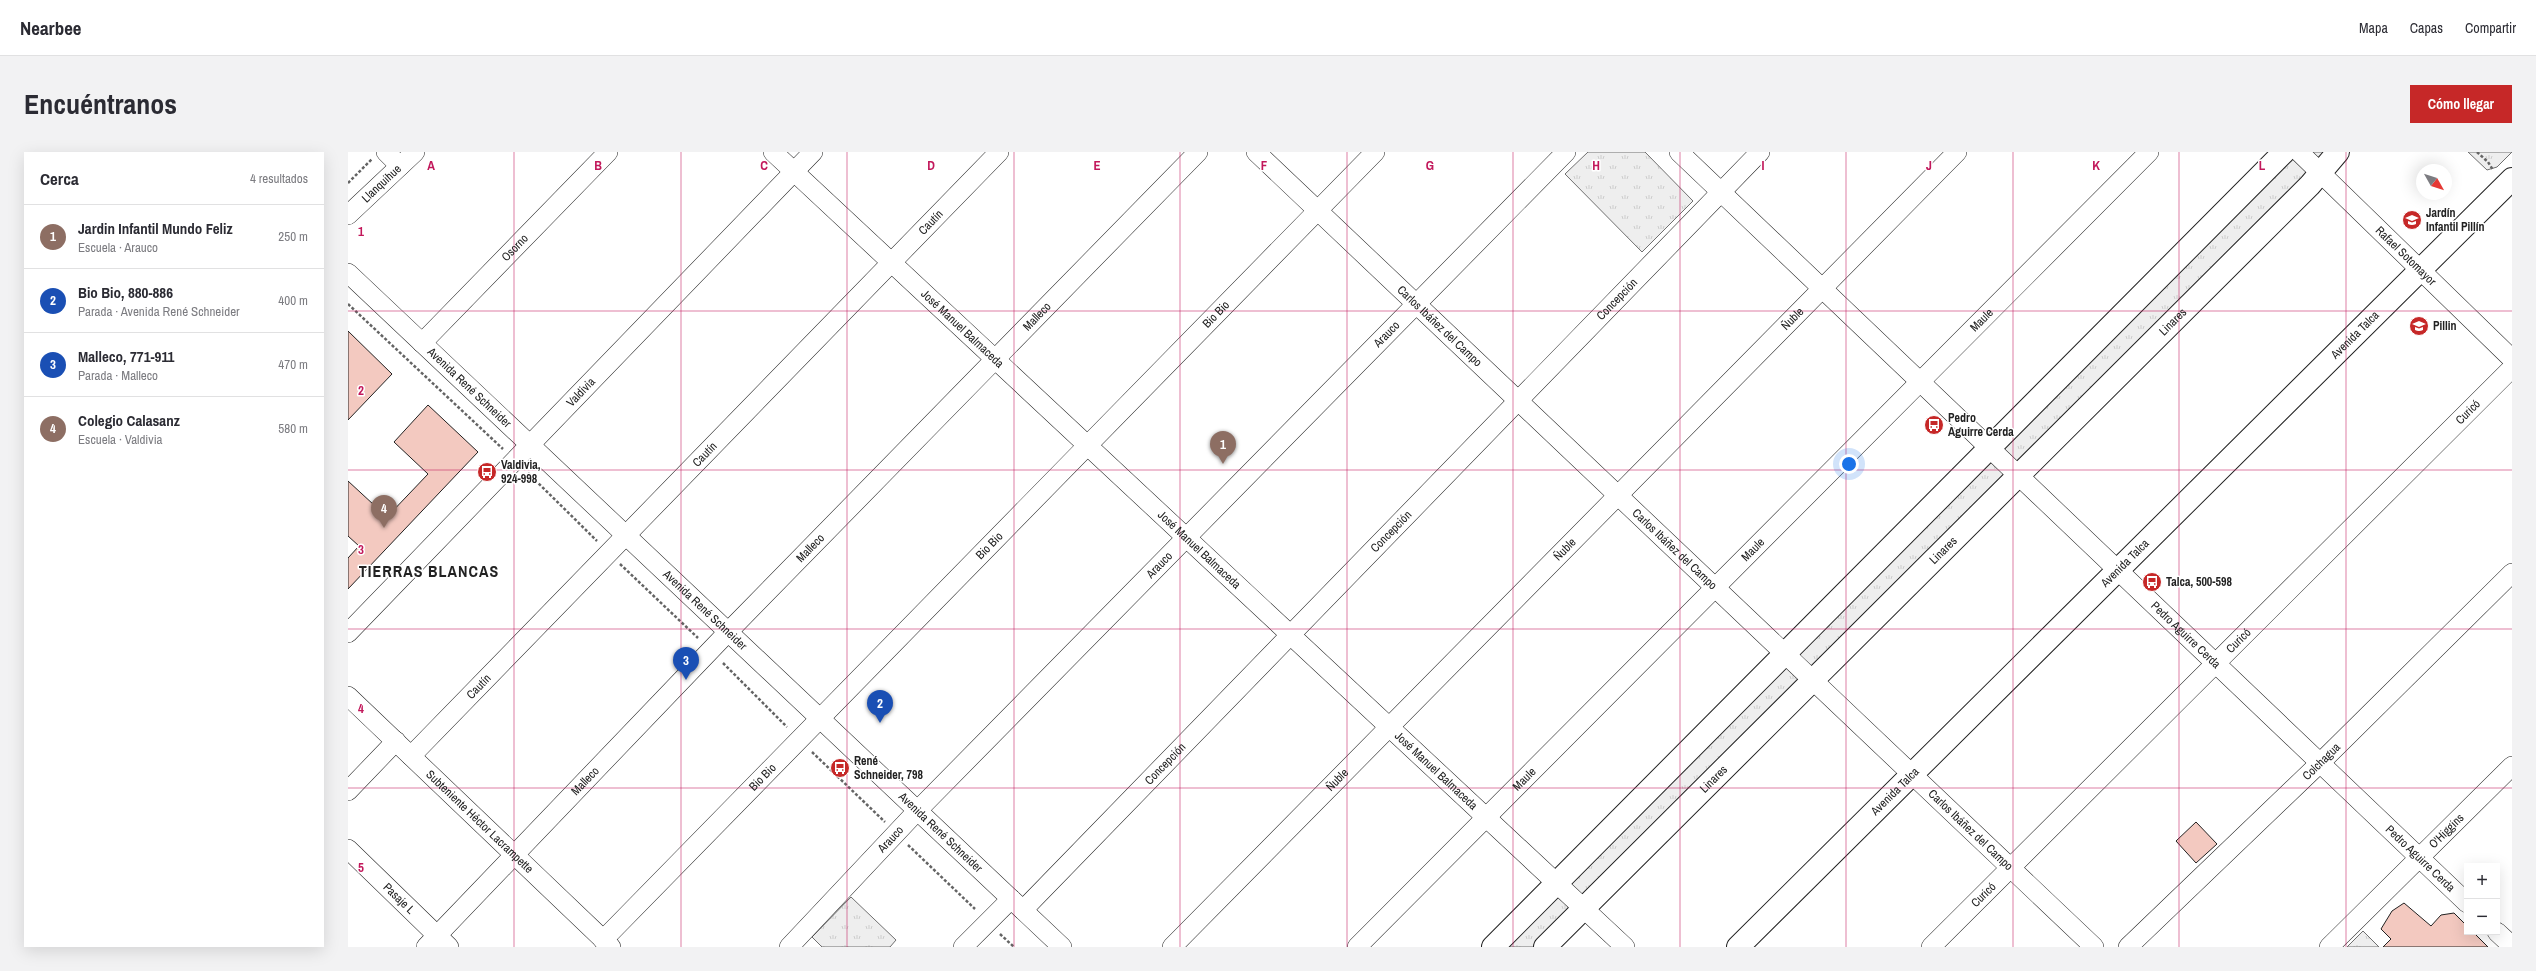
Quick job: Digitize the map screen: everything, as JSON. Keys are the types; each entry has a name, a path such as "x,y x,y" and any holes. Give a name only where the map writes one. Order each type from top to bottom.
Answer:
{"main road":[{"path":"1493,947 2284,152"},
{"name":"Linares","path":"1545,947 2322,174 2338,152"},
{"name":"Avenida Talca","path":"1738,947 2508,184"}],"street":[{"name":"Llanquihue","path":"348,215 415,152"},
{"name":"Osorno","path":"422,343 608,152"},
{"name":"José Manuel Balmaceda","path":"773,152 1625,947"},
{"name":"Valdivia","path":"348,633 814,152"},
{"name":"Cautín","path":"411,756 999,152"},
{"name":"Malleco","path":"437,943 514,855 710,650 1198,152"},
{"name":"Carlos Ibáñez del Campo","path":"1256,152 1811,681 2094,947"},
{"name":"Bio Bio","path":"607,943 799,739 1375,152"},
{"name":"Arauco","path":"789,947 917,811 1566,152"},
{"name":"Pedro Aguirre Cerda","path":"1679,152 2464,900"},
{"name":"Concepción","path":"963,947 988,922 1017,905 1291,635 1760,152"},
{"name":"Ñuble","path":"1172,947 1957,152"},
{"name":"Maule","path":"1357,947 2149,152"},
{"name":"Rafael Sotomayor","path":"2300,152 2512,359"},
{"path":"380,155 400,166"},
{"name":"Avenida René Schneider","path":"348,273 1062,947"},
{"name":"Curicó","path":"1931,947 2512,368"},
{"name":"Colchagua","path":"2128,947 2320,763 2512,573"},
{"name":"Subteniente Héctor Lacrampette","path":"348,696 607,943"},
{"path":"348,791 396,741"},
{"name":"O'Higgins","path":"2329,947 2512,766"},
{"name":"Pasaje L","path":"348,849 437,943"}],"path":[{"path":"2477,152 2508,184"},
{"path":"348,183 380,155"},
{"path":"348,304 515,460 608,553 710,650 799,739 1014,947"}],"green space":[{"path":"1588,152 1645,152 1693,201 1642,252 1565,174"},
{"path":"2296,152 2324,152 2307,172 1534,947 1504,947"},
{"path":"2468,152 2512,152 2497,167 2487,170"},
{"path":"851,897 896,940 890,947 822,947 812,937"},
{"path":"2363,931 2379,947 2347,947"}],"building":[{"path":"348,331 392,374 348,420"},
{"path":"428,405 478,452 348,589 348,558 359,546 348,536 348,481 387,517 428,474 394,442"},
{"path":"2196,822 2217,844 2196,863 2176,841"},
{"path":"2404,903 2431,926 2441,915 2454,913 2464,923 2464,935 2476,935 2488,947 2383,947 2391,939 2381,929 2392,911"}],"place":[{"name":"Jardín Infantil Pillín","path":"2412,220"},
{"name":"Pillin","path":"2419,326"},
{"name":"Pedro Aguirre Cerda","path":"1934,425"},
{"name":"Jardin Infantil Mundo Feliz","path":"1223,464"},
{"name":"Valdivia, 924-998","path":"487,472"},
{"name":"Colegio Calasanz","path":"384,528"},
{"name":"Talca, 500-598","path":"2152,582"},
{"name":"Malleco, 771-911","path":"686,680"},
{"name":"Bio Bio, 880-886","path":"880,723"},
{"name":"René Schneider, 798","path":"840,768"}],"district":[{"name":"TIERRAS BLANCAS","path":"429,571"}]}
